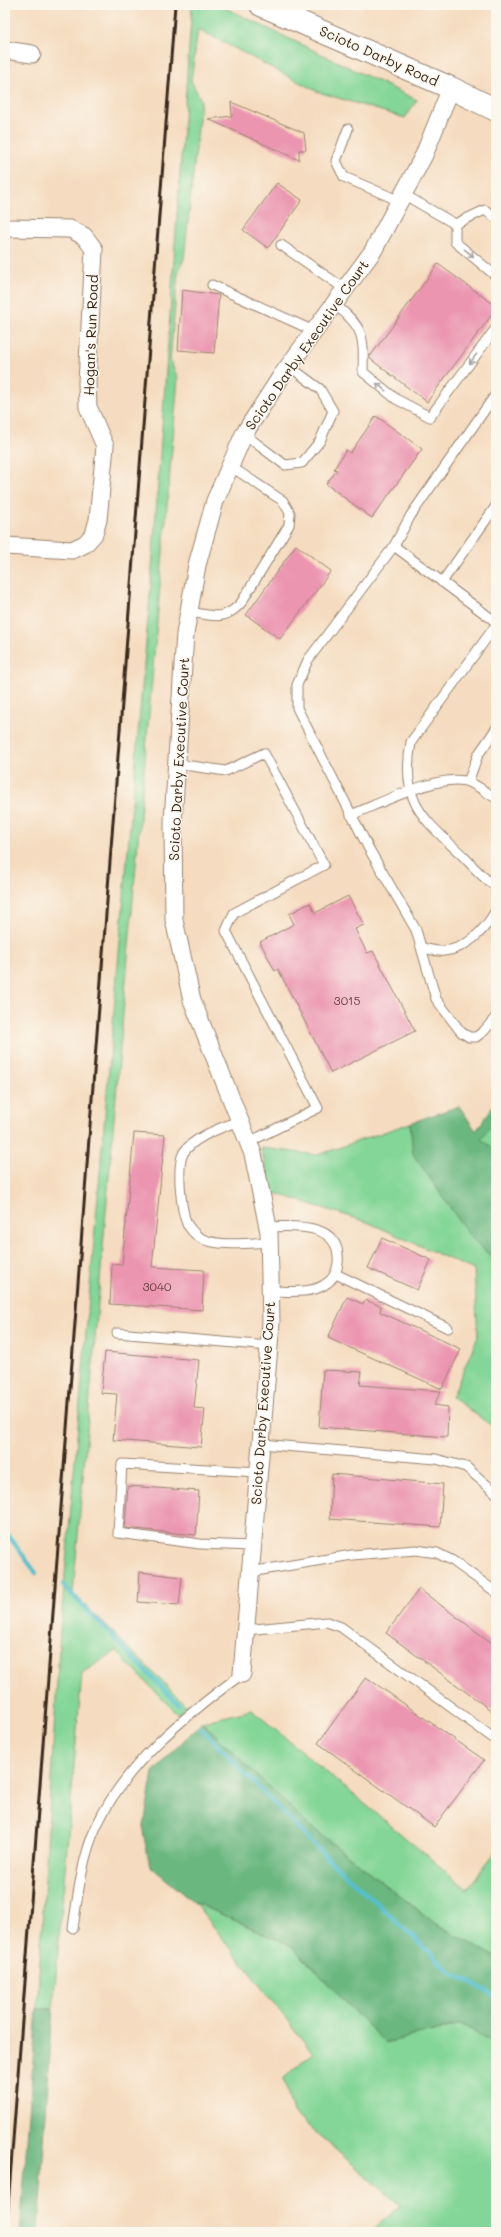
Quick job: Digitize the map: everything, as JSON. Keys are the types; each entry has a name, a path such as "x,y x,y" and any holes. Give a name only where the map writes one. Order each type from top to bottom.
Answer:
{"main road":[{"name":"Scioto Darby Road","path":"262,5 451,88 496,110"}],"street":[{"path":"5,50 32,54"},
{"name":"Scioto Darby Executive Court","path":"242,1674 269,1346 269,1235 254,1154 192,1000 174,920 173,821 185,634 199,558 215,501 244,434 289,366 373,251 424,155 451,88"},
{"name":"Hogan's Run Road","path":"5,228 70,229 84,236 94,249 87,383 88,407 105,446 98,520 94,534 85,544 72,550 5,546"}],"lane":[{"path":"348,128 336,161 344,177 401,198 455,224"},
{"path":"455,224 484,210 496,218"},
{"path":"455,224 455,242 495,272"},
{"path":"281,244 345,289"},
{"path":"212,285 314,331"},
{"path":"334,304 353,318 364,343 363,372 396,400 430,417 496,328"},
{"path":"244,434 285,465 302,463 320,441 334,411 320,389 289,366"},
{"path":"496,394 411,515 394,546 308,660 297,685 297,708 351,815 416,930 436,999 461,1032 469,1037 476,1036 484,1031 496,1017"},
{"path":"189,612 223,616 232,613 241,603 289,525 290,513 283,501 230,466"},
{"path":"442,582 496,506"},
{"path":"394,546 496,624 411,742 407,764 410,792 424,819 495,886 496,895"},
{"path":"468,782 478,755 496,729"},
{"path":"177,764 226,771 264,753 324,865 234,913 226,931 318,1108 249,1142"},
{"path":"351,815 423,786 447,781 468,782 496,798"},
{"path":"422,948 444,951 466,944 489,923 496,910"},
{"path":"240,1120 192,1143 184,1152 180,1161 182,1203 187,1223 195,1235 208,1241 237,1243 303,1226 320,1231 331,1239 335,1245 338,1260 336,1274 324,1285 311,1290 270,1291"},
{"path":"336,1274 448,1328"},
{"path":"117,1333 269,1346"},
{"path":"261,1444 436,1459 466,1467 496,1493"},
{"path":"252,1546 200,1544 118,1533 122,1464 258,1472"},
{"path":"250,1572 352,1555 416,1550 437,1553 454,1561 496,1592"},
{"path":"245,1630 327,1622 341,1627 496,1740"},
{"path":"73,1928 80,1876 96,1828 119,1787 153,1747 211,1697 242,1674"}],"green space":[{"path":"192,5 219,5 417,100 405,118 318,92 198,29 191,81 201,100 184,259 178,272 170,360 178,379 73,1593 187,1706 177,1714 116,1651 82,1673 53,2009 37,2009 60,1633 150,596"},
{"path":"496,1102 496,1119 481,1139 496,1150 496,1261 470,1236 413,1154 410,1123 459,1106 476,1131"},
{"path":"496,1119 496,1150 481,1139"},
{"path":"410,1123 414,1155 470,1236 496,1261 496,1429 452,1397 478,1336 474,1270 367,1222 272,1192 261,1148 318,1155"},
{"path":"252,1710 467,1889 496,1851 496,1957 436,1924 306,1823 202,1722"},
{"path":"202,1722 306,1823 436,1924 496,1957 496,2042 492,2042 461,2024 385,2043 292,1946 194,1902 150,1866 143,1832 153,1772"},
{"path":"194,1902 292,1946 385,2043 461,2024 492,2042 496,2042 496,2232 372,2232 400,2205 293,2113 284,2078 313,2053"},
{"path":"37,2009 53,2009 38,2232 20,2232"}],"building":[{"path":"231,102 304,133 306,150 299,150 299,160 208,119 232,116"},
{"path":"277,183 302,200 268,248 243,230"},
{"path":"438,264 496,306 496,309 427,402 369,358"},
{"path":"182,290 219,295 214,353 178,350"},
{"path":"376,416 422,449 372,518 326,484 337,470 334,469 346,450 350,453"},
{"path":"296,545 331,571 280,639 246,615"},
{"path":"348,896 364,925 355,929 367,953 373,951 415,1031 331,1073 278,969 275,971 260,942 294,924 289,914 310,903 315,913"},
{"path":"134,1133 165,1135 152,1267 204,1270 202,1310 110,1304 112,1264 122,1265"},
{"path":"382,1238 431,1260 417,1290 368,1268"},
{"path":"347,1297 363,1304 365,1300 381,1306 380,1312 461,1349 442,1389 328,1338"},
{"path":"105,1352 199,1360 194,1408 205,1409 201,1447 113,1440 117,1394 101,1393"},
{"path":"323,1370 362,1372 360,1385 441,1391 434,1405 448,1407 447,1437 319,1427"},
{"path":"332,1474 443,1484 440,1527 330,1519"},
{"path":"128,1486 199,1491 196,1535 125,1528"},
{"path":"140,1572 182,1577 179,1605 138,1602"},
{"path":"419,1589 496,1646 496,1714 386,1633"},
{"path":"366,1677 484,1760 434,1827 318,1743"}],"waterway":[{"path":"5,1531 36,1573"},
{"path":"63,1585 179,1705"},
{"path":"201,1728 323,1854 451,1972 496,1996"}],"railway":[{"path":"6,2232 175,5"}]}
